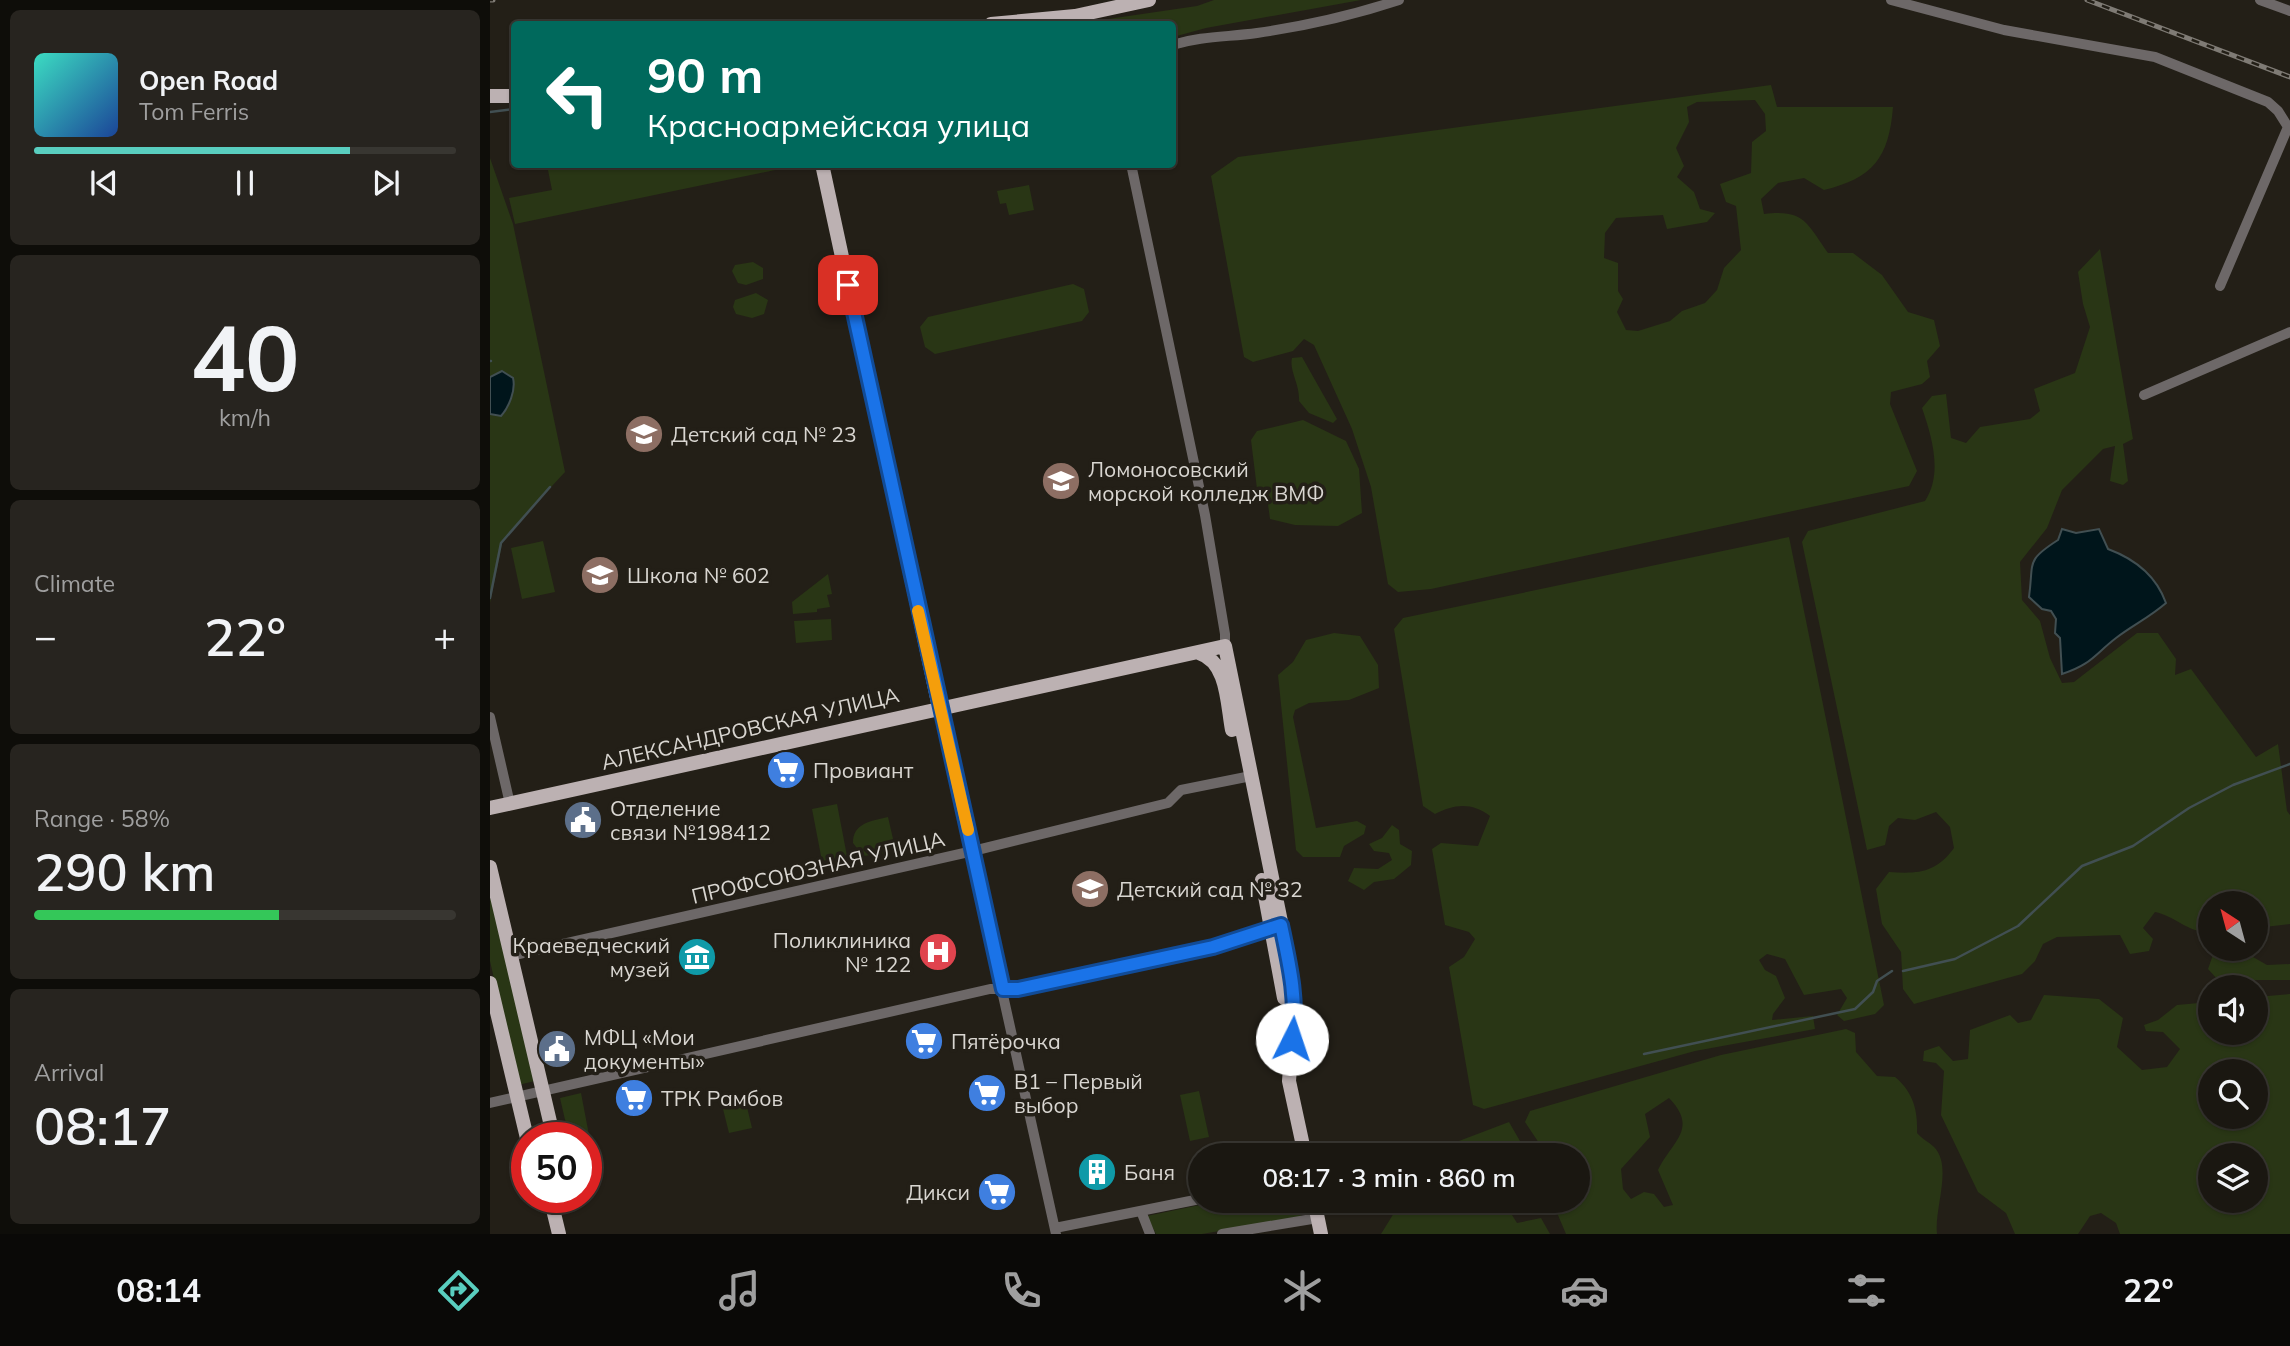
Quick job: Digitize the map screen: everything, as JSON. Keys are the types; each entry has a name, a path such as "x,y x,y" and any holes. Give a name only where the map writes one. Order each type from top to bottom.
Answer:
{"main road":[{"path":"1022,21 1075,16 1149,0"},
{"path":"490,88 511,88"},
{"path":"490,96 511,96"},
{"path":"823,168 939,707"},
{"path":"1225,646 1247,777 1276,927 1294,1003 1289,1081 1302,1143"},
{"name":"АЛЕКСАНДРОВСКАЯ УЛИЦА","path":"490,808 1225,646"},
{"path":"1199,653 1213,660 1220,672 1247,777"},
{"path":"490,867 547,1122"},
{"path":"1276,927 1285,1008 1282,1071 1297,1143"},
{"path":"490,983 523,1122"},
{"path":"554,1213 559,1234"},
{"path":"1312,1213 1321,1234"},
{"path":"1314,1213 1314,1234"}],"street":[{"path":"1176,44 1217,35 1256,33 1299,25 1399,0"},
{"path":"1891,0 2004,30 2155,57 2268,103 2289,129 2220,286"},
{"path":"2260,0 2290,11"},
{"path":"1132,168 1205,515 1225,646 1213,660"},
{"path":"2144,395 2290,332"},
{"path":"939,707 1055,1231 1188,1201"},
{"path":"490,717 510,804"},
{"name":"ПРОФСОЮЗНАЯ УЛИЦА","path":"510,956 973,851 1168,803 1181,790 1247,777"},
{"path":"490,1103 990,989 1018,989 1213,947 1276,927"},
{"path":"1141,1211 1150,1234"},
{"path":"1222,1234 1314,1218"}],"green space":[{"path":"1214,0 1361,0 1206,28 1176,36 1176,21 1094,21 1197,6"},
{"path":"1771,85 1777,107 1893,107 1891,125 1882,153 1866,172 1841,185 1824,190 1804,178 1778,183 1761,199 1764,214 1788,214 1803,220 1828,253 1853,253 1882,275 1908,312 1934,320 1940,346 1927,361 1930,377 1922,384 1891,392 1890,404 1917,471 1909,486 1431,589 1398,592 1388,584 1371,487 1352,429 1314,345 1304,339 1293,351 1253,362 1244,357 1211,176 1238,157","holes":["1755,100 1765,114 1766,131 1752,142 1751,173 1720,184 1726,202 1736,206 1741,250 1724,268 1717,290 1705,303 1682,311 1670,321 1638,331 1626,330 1617,312 1623,299 1618,291 1618,263 1604,258 1605,233 1616,218 1663,215 1667,229 1707,222 1715,213 1700,209 1694,192 1677,177 1684,166 1676,148 1689,122 1687,107 1697,102"]},
{"path":"490,158 513,224 565,472 503,539 490,603"},
{"path":"548,168 785,168 515,224 509,198 552,190"},
{"path":"1029,185 1034,210 1009,215 1006,203 1000,204 997,191"},
{"path":"2100,249 2133,439 2123,444 2128,481 2123,485 2110,481 2115,446 2103,449 2062,490 2047,528 2020,562 2022,600 2040,621 2050,658 2062,683 2074,682 2137,633 2158,633 2176,659 2175,675 2191,669 2256,757 2278,744 2287,811 2290,815 2290,924 2268,927 2268,891 2198,891 2198,931 2155,912 2143,928 2153,939 2149,951 2130,954 2120,935 2057,937 2043,944 2035,961 2022,974 1914,1004 1903,989 1901,952 1882,924 1876,889 1889,872 1918,872 1940,863 1954,848 1950,827 1936,812 1915,820 1898,818 1889,826 1885,845 1867,850 1802,542 1808,531 1925,501 1934,479 1935,467 1932,443 1922,408 1932,396 1946,394 1951,438 1966,443 1980,427 2030,419 2040,411 2034,389 2075,373 2090,327 2078,272"},
{"path":"753,262 763,268 763,279 746,285 738,283 732,271 735,265"},
{"path":"1073,284 1084,289 1089,312 1082,321 935,354 925,347 920,327 928,317"},
{"path":"756,293 768,300 764,314 752,318 736,314 733,307 735,300"},
{"path":"1302,357 1337,419 1333,423 1309,413 1299,401 1291,363 1292,358"},
{"path":"1303,420 1346,441 1359,469 1362,513 1338,526 1295,525 1270,519 1267,497 1258,497 1251,440 1257,431"},
{"path":"1789,537 1884,1005 1875,1014 1844,1021 1837,1015 1847,998 1841,989 1804,995 1785,959 1767,954 1759,960 1765,970 1776,976 1785,998 1773,1014 1772,1020 1813,1016 1815,1029 1695,1051 1484,1109 1473,1105 1449,967 1464,957 1475,939 1469,932 1445,925 1432,849 1441,843 1478,846 1490,816 1476,808 1463,806 1435,814 1423,806 1394,629 1403,618"},
{"path":"543,541 555,592 522,599 511,548"},
{"path":"828,574 832,594 827,595 830,607 817,609 817,612 793,614 792,602"},
{"path":"831,619 832,640 796,643 794,621"},
{"path":"1334,633 1360,636 1378,665 1379,688 1349,700 1309,703 1295,710 1293,717 1316,828 1357,821 1366,826 1364,834 1344,846 1340,857 1303,857 1296,850 1278,675 1293,662 1306,640"},
{"path":"837,804 847,856 822,861 812,809"},
{"path":"888,817 896,852 863,856 853,843 856,831 864,824"},
{"path":"1392,825 1399,830 1400,844 1412,851 1411,865 1394,879 1374,882 1364,890 1348,881 1354,868 1378,869 1392,860 1389,853 1374,851 1369,844 1382,838"},
{"path":"490,887 535,1081 518,1085 490,961"},
{"path":"2211,961 2290,964 2290,980 2268,980 2268,975 2213,975 2208,969"},
{"path":"2290,994 2290,1234 2120,1234 2116,1223 2101,1213 2090,1216 2078,1234 2015,1234 2006,1213 1978,1192 1941,1115 1944,1071 1936,1063 1923,1061 1924,1051 1939,1046 1953,1061 1968,1059 1970,1030 2010,1015 2018,1023 2031,1020 2044,995 2099,999 2123,1018 2117,1047 2142,1070 2167,1067 2180,1049 2163,1032 2146,1031 2144,1025 2158,1020 2177,1005 2198,1003 2198,1045 2268,1045 2268,996"},
{"path":"1846,1029 1855,1033 1856,1052 1877,1076 1895,1077 1906,1089 1917,1117 1917,1133 1934,1147 1939,1155 1943,1176 1937,1234 1566,1234 1557,1213 1590,1213 1590,1143 1539,1143 1525,1122 1530,1111 1721,1055","holes":["1669,1098 1682,1118 1680,1135 1658,1170 1673,1205 1664,1207 1654,1194 1644,1192 1631,1199 1623,1189 1621,1169 1650,1137 1645,1114"]},
{"path":"1199,1091 1209,1137 1190,1141 1180,1095"},
{"path":"581,1093 587,1122 566,1122 560,1098"},
{"path":"746,1103 752,1128 729,1133 723,1109"},
{"path":"1509,1122 1521,1143 1454,1143"},
{"path":"1188,1207 1188,1213 1300,1213 1301,1217 1202,1234 1156,1234 1147,1216"},
{"path":"1394,1213 1513,1213 1517,1223 1541,1218 1550,1234 1381,1234"}],"water":[{"path":"502,371 513,378 514,388 501,416 490,414 490,377"},
{"path":"2062,529 2076,533 2099,529 2108,549 2143,569 2157,584 2166,603 2086,663 2062,674 2060,638 2055,633 2056,619 2051,611 2042,609 2029,597 2033,563 2040,553 2058,540"}],"waterway":[{"path":"490,112 511,109"},
{"path":"490,598 501,543 550,487"},
{"path":"1903,971 1955,959 2018,926 2082,866 2133,846 2189,808 2233,785 2290,764"},
{"path":"1644,1054 1855,1009 1873,992 1877,981 1892,971"}],"railway":[{"path":"2087,0 2290,77"}],"slow traffic":[{"path":"918,611 968,830"}],"place":[{"name":"Детский сад № 23","path":"644,434"},
{"name":"Ломоносовский морской колледж ВМФ","path":"1061,481"},
{"name":"Школа № 602","path":"600,575"},
{"name":"Провиант","path":"786,770"},
{"name":"Отделение связи №198412","path":"583,820"},
{"name":"Детский сад № 32","path":"1090,889"},
{"name":"Поликлиника № 122","path":"938,952"},
{"name":"Краеведческий музей","path":"697,957"},
{"name":"Пятёрочка","path":"924,1041"},
{"name":"МФЦ «Мои документы»","path":"557,1049"},
{"name":"В1 – Первый выбор","path":"987,1093"},
{"name":"ТРК Рамбов","path":"634,1098"},
{"name":"Баня","path":"1097,1172"},
{"name":"Дикси","path":"997,1192"}],"route":[{"path":"848,285 1003,989 1018,989 1213,947 1281,925 1292,976 1292,1039"}]}
